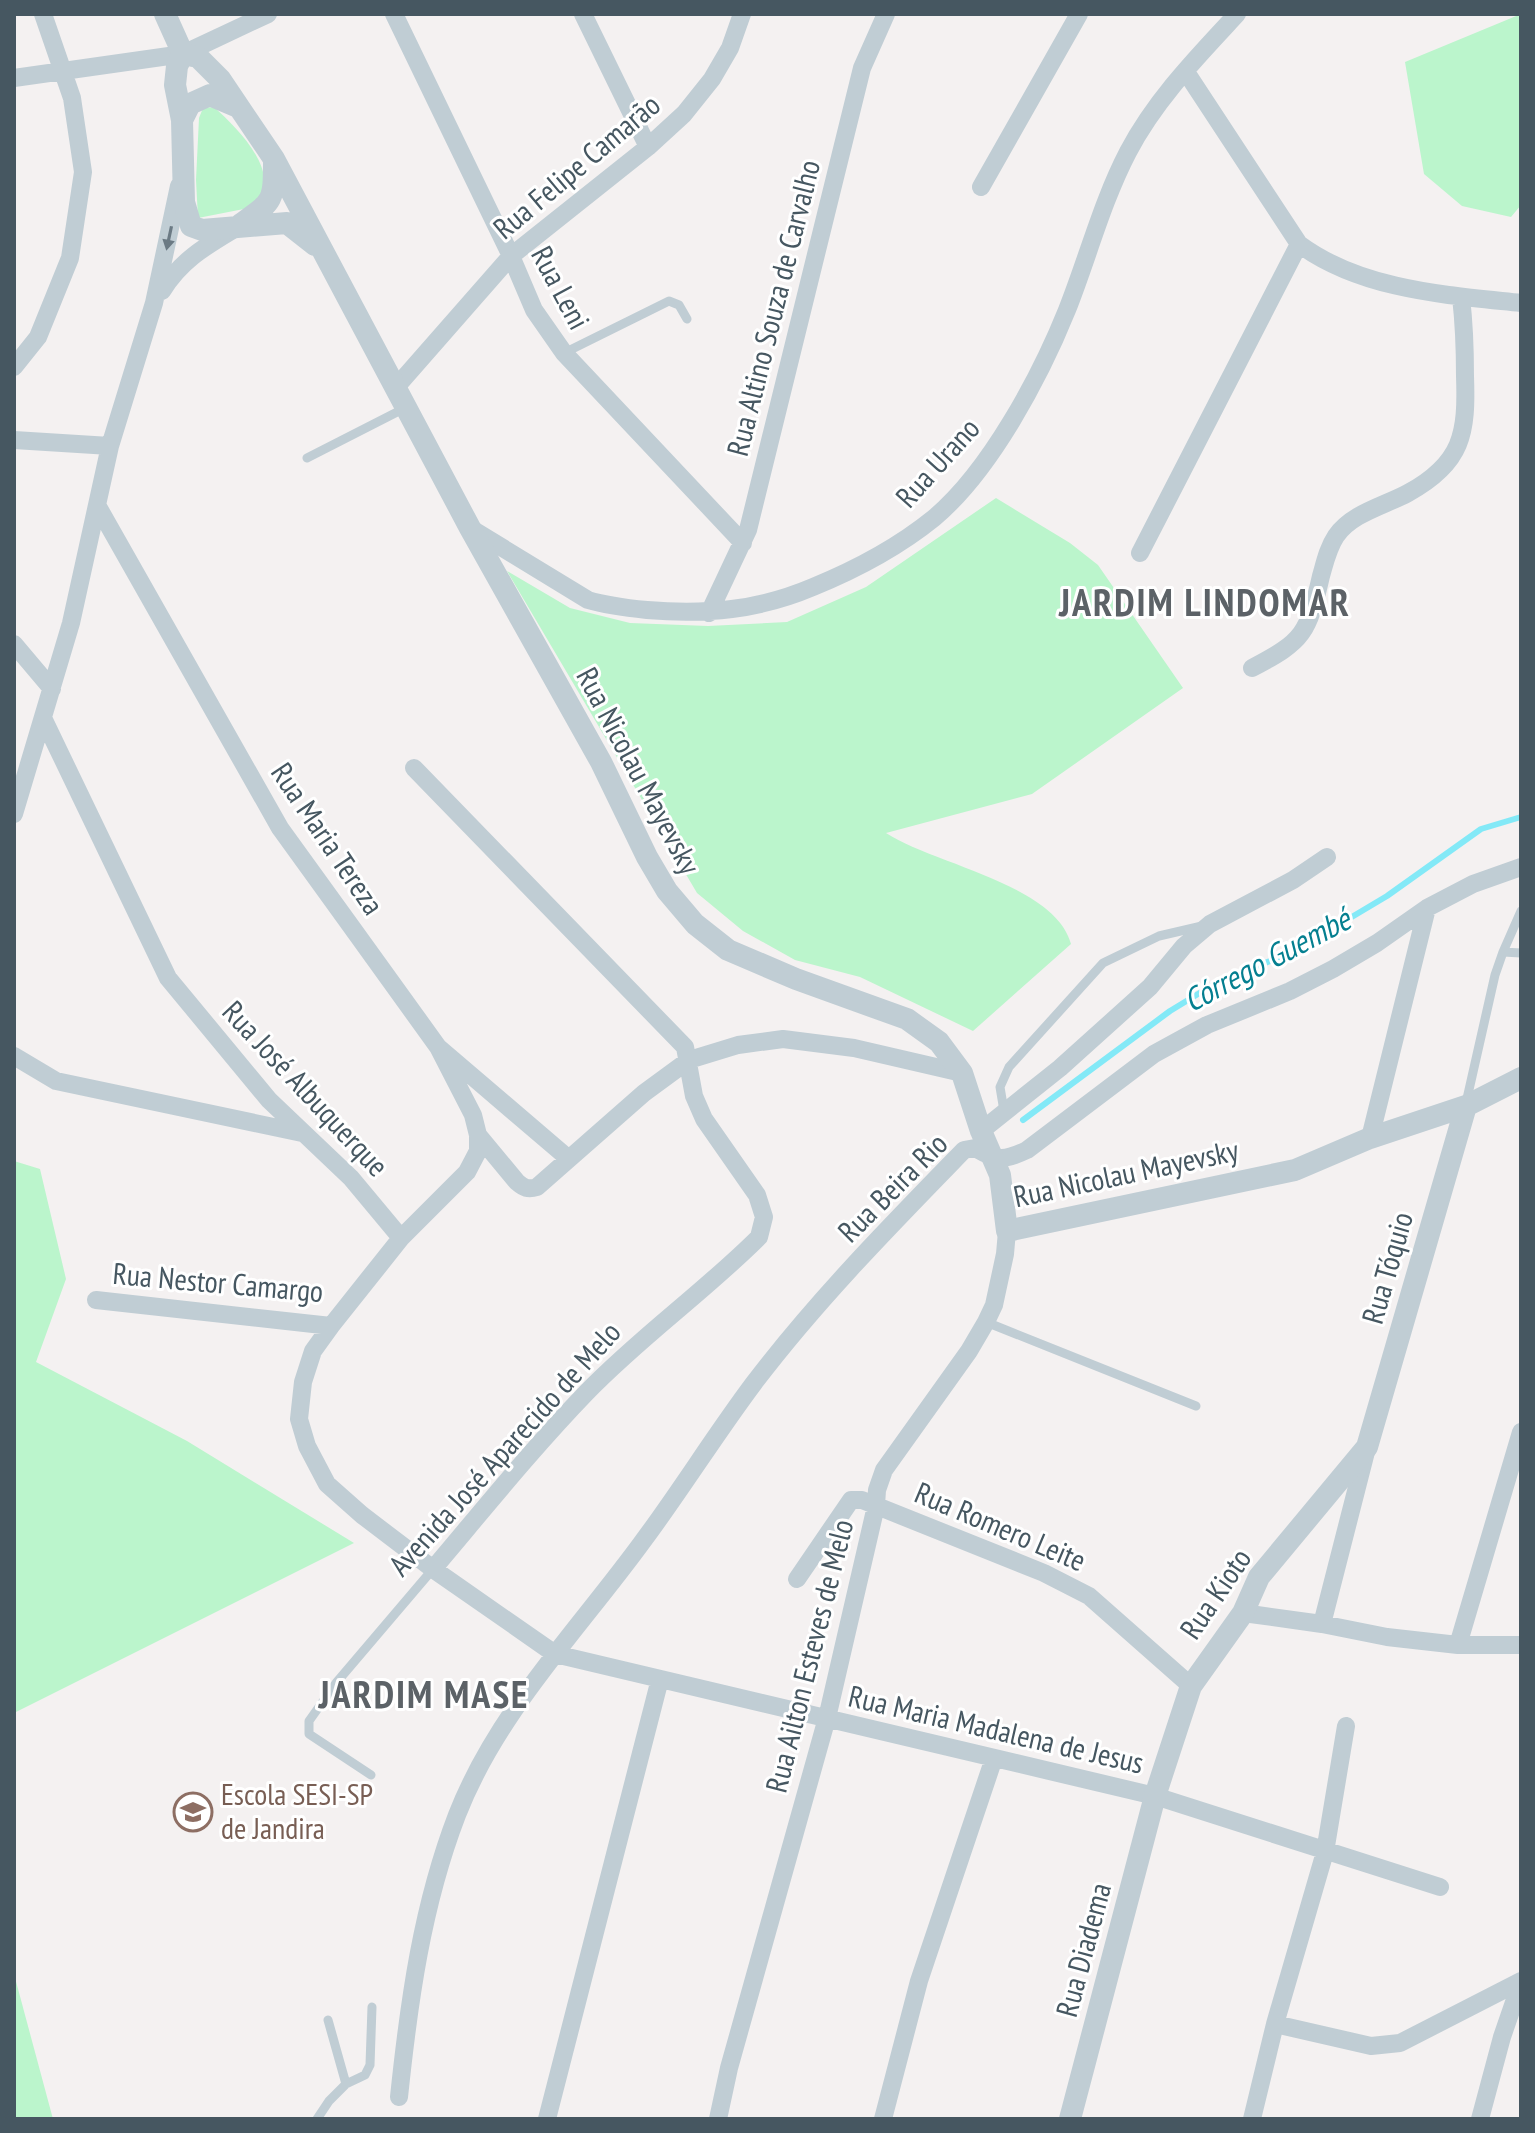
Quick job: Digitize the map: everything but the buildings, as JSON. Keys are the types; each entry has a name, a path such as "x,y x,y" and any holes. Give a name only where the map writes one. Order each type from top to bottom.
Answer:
{"street":[{"path":"14,367 38,337 70,258 83,172 72,98 43,14"},
{"path":"165,14 183,54"},
{"path":"14,78 183,54 268,14"},
{"name":"Rua Leni","path":"394,14 534,310 564,353 743,543"},
{"path":"583,14 648,147"},
{"name":"Rua Felipe Camarão","path":"397,386 511,256 648,147 684,114 712,79 730,48 742,14"},
{"name":"Rua Altino Souza de Carvalho","path":"709,613 743,543 752,516 862,68 886,14"},
{"path":"981,187 1079,14"},
{"name":"Rua Urano","path":"470,528 588,600 607,606 678,613 709,613 759,606 848,573 892,549 936,516 981,466 1017,414 1068,308 1108,195 1129,150 1156,108 1237,14"},
{"path":"183,54 177,66 175,85 182,120 184,202 191,226 202,230 237,227"},
{"name":"Rua Nicolau Mayevsky","path":"183,54 198,57 210,68 260,134 470,528 601,762 667,891 695,924 728,950 796,979 907,1019 939,1042 962,1073 981,1131 1000,1175 1007,1231 1295,1170 1370,1138 1466,1106 1521,1078"},
{"path":"1186,72 1299,244 1321,260 1394,285 1461,297 1521,303"},
{"path":"182,120 190,104 210,95 236,106"},
{"path":"154,303 190,256 269,204 273,194 274,159"},
{"path":"14,814 71,623 110,446 154,303 182,172"},
{"name":"Rua Nicolau Mayevsky","path":"237,227 287,223 325,254"},
{"path":"1140,553 1299,244"},
{"path":"1252,668 1285,651 1298,640 1307,624 1331,543 1340,530 1351,521 1410,492 1440,470 1456,449 1465,426 1465,331 1461,297"},
{"path":"14,440 110,446"},
{"name":"Rua Maria Tereza","path":"97,505 280,828 438,1047 569,1159"},
{"path":"14,644 52,689"},
{"name":"Rua José Albuquerque","path":"43,718 168,978 269,1100 351,1178 401,1238"},
{"path":"414,768 674,1032 685,1047 689,1060"},
{"path":"981,1131 1060,1068 1139,997 1184,946 1210,924 1293,880 1327,857"},
{"name":"Rua Beira Rio","path":"555,1654 644,1541 754,1383 825,1297 964,1150 975,1148 993,1159 1011,1158 1027,1150 1154,1054 1207,1025 1290,991 1333,969 1427,908 1473,884 1521,867"},
{"path":"1370,1138 1427,908"},
{"path":"438,1047 473,1115 478,1135 524,1188 537,1187 644,1093 689,1060 738,1045 783,1039 854,1048 962,1073"},
{"path":"14,1056 56,1081 302,1133"},
{"name":"Avenida José Aparecido de Melo","path":"433,1569 586,1393 653,1329 759,1237 764,1217 757,1195 704,1119 694,1096 689,1060"},
{"name":"Rua Tóquio","path":"1367,1447 1466,1106"},
{"name":"Rua Nestor Camargo","path":"96,1300 331,1326 401,1238 467,1172 478,1151 478,1135"},
{"name":"Rua Ailton Esteves de Melo","path":"718,2119 729,2068 827,1718 876,1506 877,1490 884,1470 937,1398 986,1322 994,1305 1007,1231"},
{"path":"331,1326 313,1351 303,1382 299,1419 307,1446 327,1484 433,1569 555,1654 492,1744 458,1812 433,1884 409,2005 399,2097"},
{"path":"1458,1645 1521,1432"},
{"path":"1322,1624 1367,1447"},
{"name":"Rua Kioto","path":"1155,1796 1191,1686 1243,1613 1259,1577 1367,1447"},
{"name":"Rua Romero Leite","path":"797,1579 851,1500 862,1500 1044,1573 1089,1596 1191,1686"},
{"path":"1243,1613 1387,1637 1458,1645 1521,1645"},
{"name":"Rua Maria Madalena de Jesus","path":"555,1654 1155,1796 1440,1887"},
{"path":"547,2119 660,1679"},
{"path":"1252,2119 1275,2024 1325,1852 1346,1726"},
{"path":"883,2119 919,1981 994,1758"},
{"name":"Rua Diadema","path":"1070,2119 1155,1796"},
{"path":"1275,2024 1371,2046 1400,2043 1521,1982"},
{"path":"1480,2119 1502,2037 1521,1982"}],"lane":[{"path":"564,353 669,301 679,305 687,319"},
{"path":"307,458 408,407"},
{"path":"1466,1106 1495,975 1521,911"},
{"path":"1004,1111 1000,1087 1009,1067 1103,963 1159,936 1210,924"},
{"path":"1503,952 1521,953"},
{"path":"986,1322 1196,1406"},
{"name":"Avenida José Aparecido de Melo","path":"371,1775 309,1734 309,1721 336,1683 433,1569"},
{"path":"317,2119 329,2101 346,2084 365,2075 370,2065 372,2007"},
{"path":"328,2020 346,2084"}],"green space":[{"path":"1521,14 1521,205 1511,217 1462,206 1424,174 1405,62"},
{"path":"214,107 249,144 262,167 264,191 254,207 198,218 199,118 203,108"},
{"path":"996,498 1070,543 1098,565 1183,688 1032,794 886,833 1018,891 1042,906 1060,923 1071,944 973,1031 860,977 795,960 743,931 697,893 507,571 570,608 630,623 708,626 787,622 866,587"},
{"path":"14,1161 40,1169 66,1279 36,1362 187,1441 354,1543 14,1713"},
{"path":"14,1974 53,2119 14,2119"}],"waterway":[{"name":"Córrego Guembé","path":"1023,1120 1170,1011 1221,980 1293,952 1387,896 1481,829 1521,817"}],"place":[{"name":"Escola SESI-SP de Jandira","path":"193,1812"}],"district":[{"name":"JARDIM LINDOMAR","path":"1205,603"},
{"name":"JARDIM MASE","path":"424,1695"}]}
